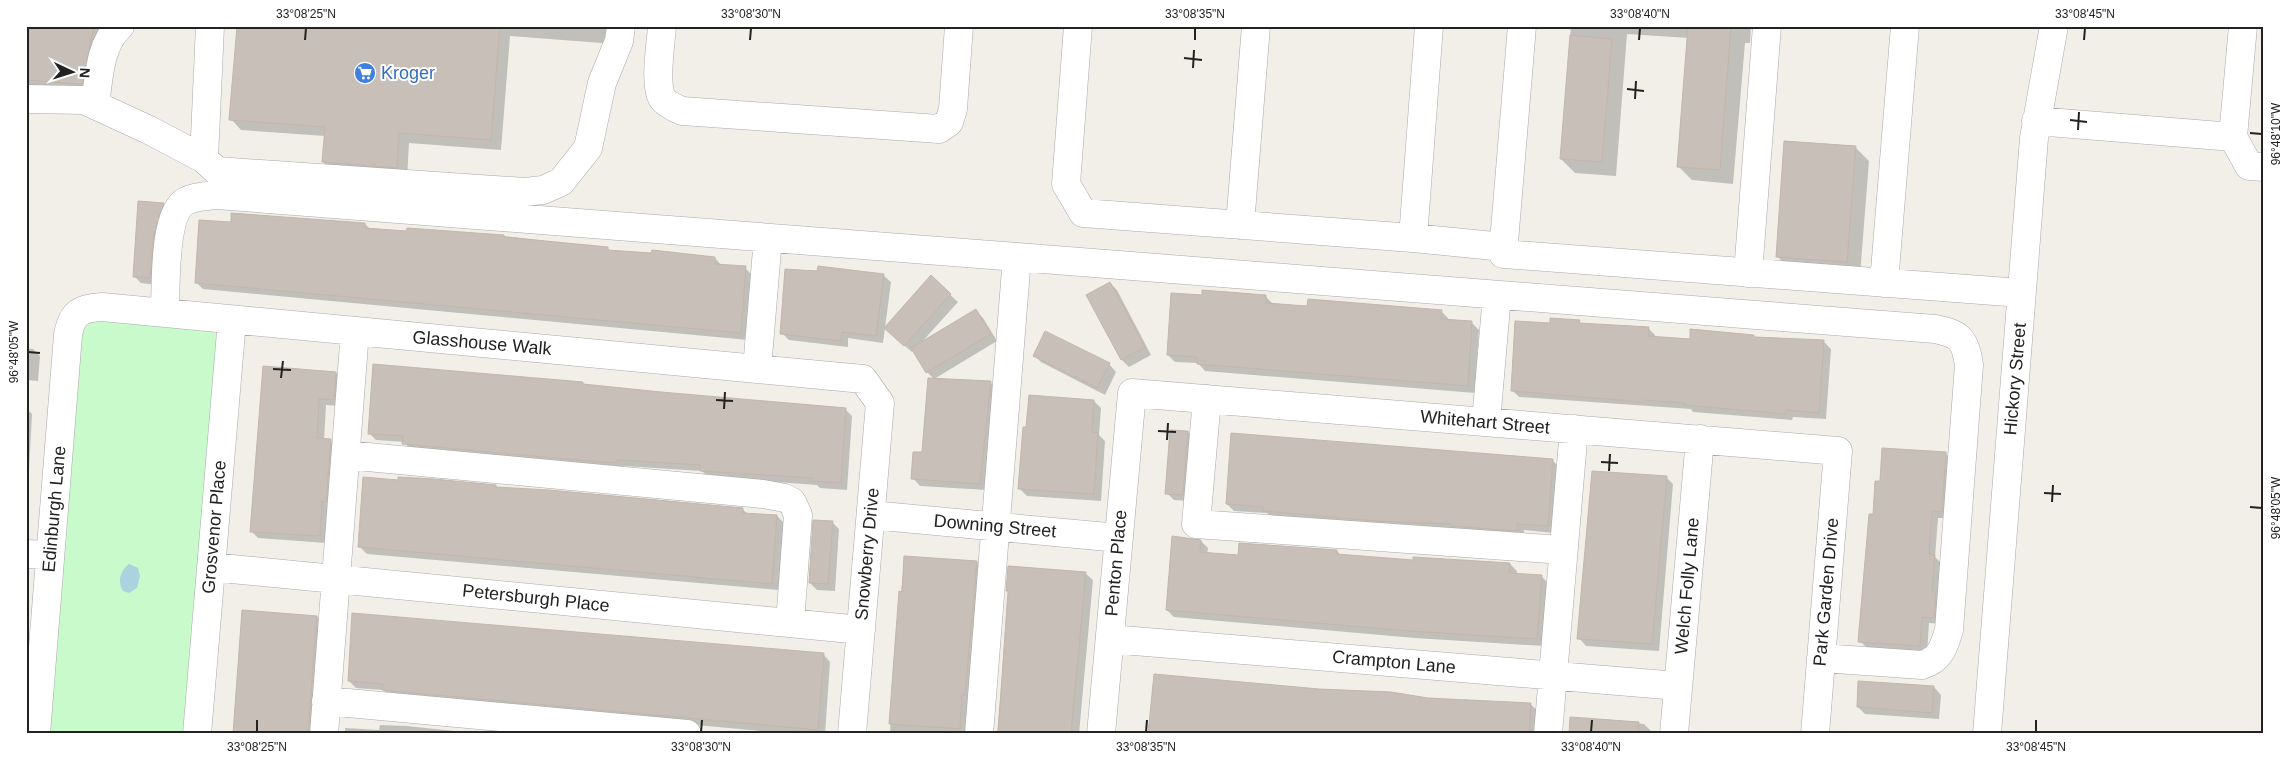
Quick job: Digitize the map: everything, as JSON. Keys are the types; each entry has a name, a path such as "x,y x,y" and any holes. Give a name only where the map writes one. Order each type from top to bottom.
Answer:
{"street":[{"path":"95,105 105,48 114,32 120,26"},
{"path":"204,159 210,26"},
{"path":"26,99 84,100 149,130 204,159 217,171 525,192 543,190 561,182 588,148 602,83 619,41 621,26"},
{"path":"662,26 658,79 662,98 672,107 682,111 939,129 949,122 954,109 959,26"},
{"path":"1078,26 1066,184 1083,213 1413,238 1504,247"},
{"path":"1240,225 1256,26"},
{"path":"1413,238 1429,26"},
{"path":"1522,26 1503,254 2021,293"},
{"path":"1748,273 1767,26"},
{"path":"1884,283 1905,26"},
{"name":"Hickory Street","path":"1987,734 2036,121 2054,26"},
{"path":"2243,26 2233,137 2249,166 2264,167"},
{"path":"2036,121 2233,137"},
{"path":"165,313 172,223 177,210 186,201 200,196 217,195 1935,329 1950,332 1960,337 1965,347 1969,365 1948,630 1942,651 1931,663 1922,665 1821,658"},
{"path":"757,369 768,238"},
{"path":"979,734 1017,257"},
{"path":"1486,422 1497,295"},
{"name":"Glasshouse Walk","path":"102,307 862,379"},
{"name":"Edinburgh Lane","path":"36,734 34,661 38,554 71,322 79,312 90,308 102,307"},
{"name":"Grosvenor Place","path":"197,734 232,320"},
{"path":"324,734 355,331"},
{"name":"Snowberry Drive","path":"852,734 880,403 862,379"},
{"name":"Whitehart Street","path":"1132,393 1838,450"},
{"name":"Penton Place","path":"1101,734 1132,393"},
{"path":"1207,399 1196,524 1563,550"},
{"path":"1548,734 1574,429"},
{"name":"Welch Folly Lane","path":"1674,734 1700,439"},
{"name":"Park Garden Drive","path":"1815,734 1838,450"},
{"path":"346,455 753,493 785,498 792,502 798,515 790,623"},
{"name":"Downing Street","path":"871,515 1118,538"},
{"name":"Petersburgh Place","path":"211,566 861,630"},
{"name":"Crampton Lane","path":"1110,639 1678,686"},
{"path":"326,702 687,734"}],"green space":[{"path":"99,319 207,329 216,335 220,346 187,734 47,734 81,332 89,324"}],"water":[{"path":"129,564 138,568 140,576 137,588 129,593 123,591 120,580 123,570"}],"building":[{"path":"26,26 94,26 82,84 26,80"},
{"name":"Kroger","path":"237,26 500,26 491,140 399,133 397,168 322,162 325,127 229,120"},
{"path":"1688,26 1731,26 1720,170 1677,167"},
{"path":"1570,35 1612,39 1602,162 1560,159"},
{"path":"1784,141 1856,146 1847,262 1776,257"},
{"path":"138,201 164,203 154,233 150,278 133,277"},
{"path":"231,213 365,223 365,228 406,231 407,228 504,235 504,237 608,247 608,250 651,253 652,250 715,257 715,264 746,266 741,333 195,283 199,220 231,222"},
{"path":"818,266 884,274 876,336 842,332 841,341 780,334 785,269 817,271"},
{"path":"931,275 951,294 904,346 884,328"},
{"path":"1110,282 1145,347 1121,360 1086,295"},
{"path":"1202,290 1266,295 1266,303 1307,306 1308,299 1442,310 1441,319 1472,321 1468,386 1197,364 1197,357 1167,355 1171,293 1202,295"},
{"path":"976,309 991,334 926,373 911,348"},
{"path":"1550,318 1580,320 1579,323 1649,327 1648,336 1690,339 1690,329 1754,335 1754,337 1824,340 1819,413 1786,410 1786,414 1685,405 1685,403 1643,400 1643,402 1511,391 1515,321 1550,323"},
{"path":"1045,331 1110,363 1097,388 1033,356"},
{"path":"373,364 583,382 583,384 661,392 846,408 841,483 812,481 812,478 700,471 700,465 617,460 617,463 588,461 402,444 403,436 368,434"},
{"path":"263,366 336,372 334,400 319,399 317,438 331,439 326,502 322,501 320,536 250,532"},
{"path":"928,378 991,381 980,484 911,479 913,452 922,452"},
{"path":"1029,395 1094,400 1092,432 1098,433 1094,494 1018,489 1023,427 1026,427"},
{"path":"1170,430 1188,431 1183,495 1165,494"},
{"path":"1231,433 1553,459 1548,526 1517,524 1517,531 1451,526 1451,524 1375,521 1263,511 1263,507 1226,504"},
{"path":"1882,448 1946,452 1942,512 1932,511 1929,554 1935,555 1932,592 1936,592 1934,618 1922,617 1920,646 1858,642 1869,514 1873,514 1875,481 1880,481"},
{"path":"1592,471 1667,476 1652,644 1577,639"},
{"path":"363,477 398,480 398,477 434,479 496,485 496,487 549,490 743,508 743,513 777,515 772,584 358,547"},
{"path":"813,520 833,521 828,584 809,583"},
{"path":"1172,536 1201,540 1200,552 1238,555 1239,543 1337,550 1337,554 1413,560 1413,557 1510,563 1509,573 1542,575 1537,639 1408,631 1166,610"},
{"path":"904,556 977,561 965,695 962,695 960,729 889,724 899,591 902,592"},
{"path":"1008,566 1086,572 1071,734 998,734"},
{"path":"242,610 317,616 308,734 233,734"},
{"path":"352,613 824,653 818,730 382,690 383,684 348,681"},
{"path":"1154,674 1319,689 1391,692 1428,698 1531,703 1529,734 1148,734"},
{"path":"1858,681 1934,686 1932,713 1857,707"},
{"path":"1570,717 1639,722 1638,734 1569,734"}],"place":[{"name":"Kroger","path":"365,73"}]}
